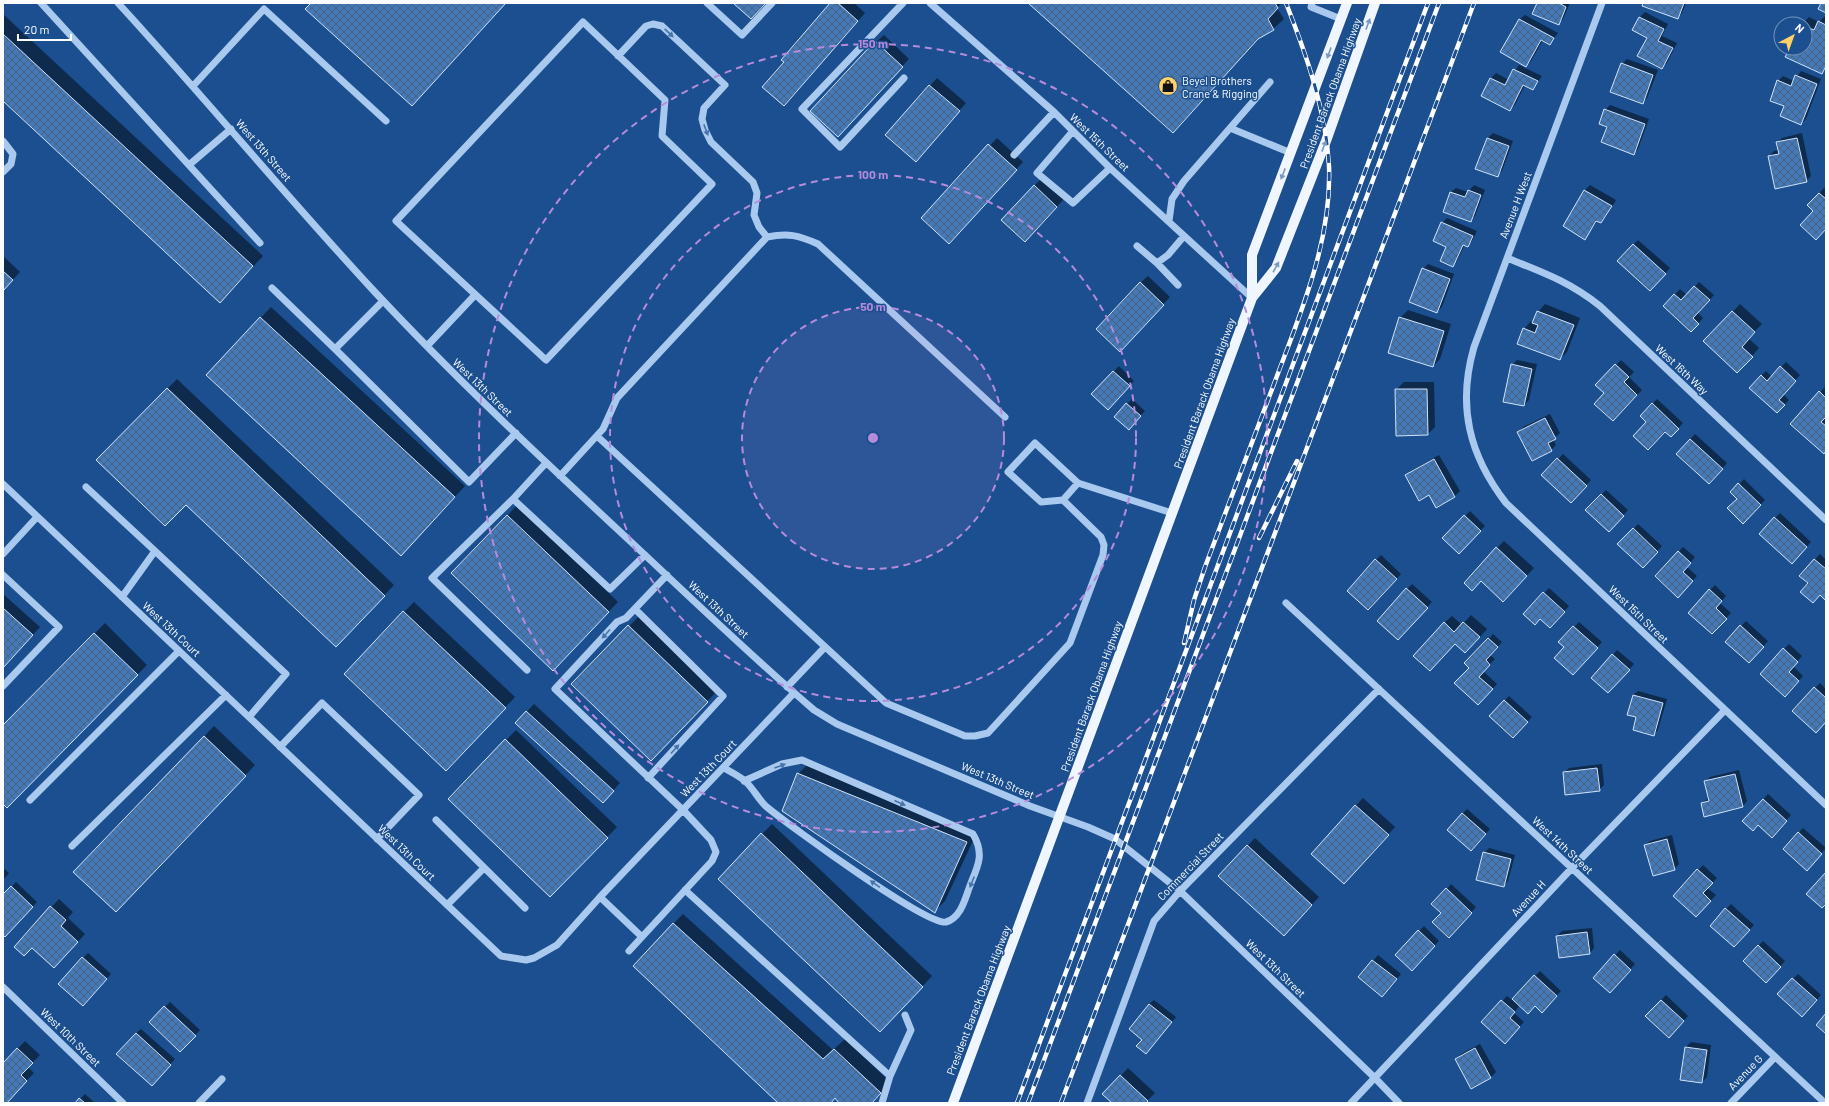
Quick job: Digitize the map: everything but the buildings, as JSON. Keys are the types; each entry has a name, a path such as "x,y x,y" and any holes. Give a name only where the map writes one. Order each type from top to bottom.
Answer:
{"main road":[{"name":"President Barack Obama Highway","path":"1252,298 1252,254 1347,3"},
{"name":"President Barack Obama Highway","path":"953,1103 1252,298 1276,268 1326,141 1375,3"}],"street":[{"path":"41,3 260,243"},
{"name":"West 13th Street","path":"118,3 194,85 313,224 383,301 427,346 546,463 787,687 814,710 837,724 1059,818 1088,827 1115,839 1180,891 1375,1078 1398,1103"},
{"path":"707,3 742,35 772,3"},
{"path":"903,3 802,109 840,147 904,78"},
{"name":"West 15th Street","path":"930,3 1054,112 1110,168 1252,298"},
{"path":"1312,3 1311,7 1341,19"},
{"name":"Avenue H West","path":"1468,419 1466,384 1470,359 1602,3"},
{"path":"194,85 266,6 386,121"},
{"path":"583,22 618,56 665,100 662,136 712,184 546,360 396,221 583,22"},
{"path":"618,56 646,26 653,24 662,26 725,85 704,108 702,119 705,130 711,142 753,182 757,193 754,215 759,227 767,238"},
{"path":"1169,221 1172,199 1184,181 1270,82"},
{"path":"1014,155 1054,112"},
{"path":"1230,128 1291,153"},
{"path":"189,165 231,129"},
{"path":"1073,131 1037,173 1073,203 1110,168"},
{"path":"3,141 13,154 11,164 3,172"},
{"path":"560,476 598,436 603,429 617,398 767,238 784,234 801,236 818,244 1005,417"},
{"path":"1157,263 1168,255 1184,236"},
{"path":"1137,246 1157,263 1178,285"},
{"name":"West 16th Way","path":"1507,258 1556,277 1579,290 1600,306 1826,520"},
{"path":"272,288 469,482 516,433"},
{"path":"427,346 475,295"},
{"path":"335,349 383,301"},
{"name":"West 15th Street","path":"1468,419 1470,436 1478,460 1490,483 1506,503 1724,711 1826,805"},
{"path":"598,436 886,703 965,736 976,736 988,733 1070,643 1103,555 1104,545 1101,537 1062,500"},
{"path":"1078,483 1062,500 1041,502 1008,472 1035,443 1078,483 1172,513"},
{"path":"527,670 432,578 546,463"},
{"name":"West 13th Court","path":"3,484 501,956 526,960 534,958 557,945 600,897 794,693"},
{"path":"86,487 286,674 249,717"},
{"path":"512,499 610,589 645,555"},
{"path":"3,554 38,517"},
{"path":"122,597 155,552"},
{"path":"3,575 60,627 3,686"},
{"path":"629,950 712,861 716,852 711,840 683,810 555,690 617,622 626,618 667,575"},
{"name":"West 14th Street","path":"1286,603 1825,1103"},
{"path":"635,609 723,696 648,778"},
{"path":"787,687 825,647"},
{"path":"30,800 179,651"},
{"name":"Commercial Street","path":"1087,1103 1154,921 1180,891 1379,689"},
{"path":"72,846 226,695"},
{"path":"280,747 322,703 419,795 378,839"},
{"name":"Avenue H","path":"1351,1103 1572,868 1724,711"},
{"path":"724,768 744,781 768,808 895,898 936,921 946,922 954,918 960,911 979,864 980,846 972,834 802,760 782,764 744,781"},
{"path":"436,820 525,908"},
{"path":"447,905 484,868"},
{"path":"685,890 890,1076"},
{"path":"600,897 641,936"},
{"name":"West 10th Street","path":"3,987 123,1103"},
{"path":"882,1103 890,1076 910,1030 905,1015"},
{"name":"Avenue G","path":"1731,1103 1775,1057"},
{"path":"199,1103 222,1079"}],"railway":[{"path":"1184,643 1194,600 1205,567 1304,304 1320,250 1325,222 1329,194 1329,166 1324,124 1308,62 1286,3"},
{"path":"1017,1103 1428,3"},
{"path":"1028,1103 1439,3"},
{"path":"1061,1103 1474,3"},
{"path":"1259,538 1297,461"}],"place":[{"name":"Beyel Brothers Crane & Rigging","path":"1168,86"}]}
